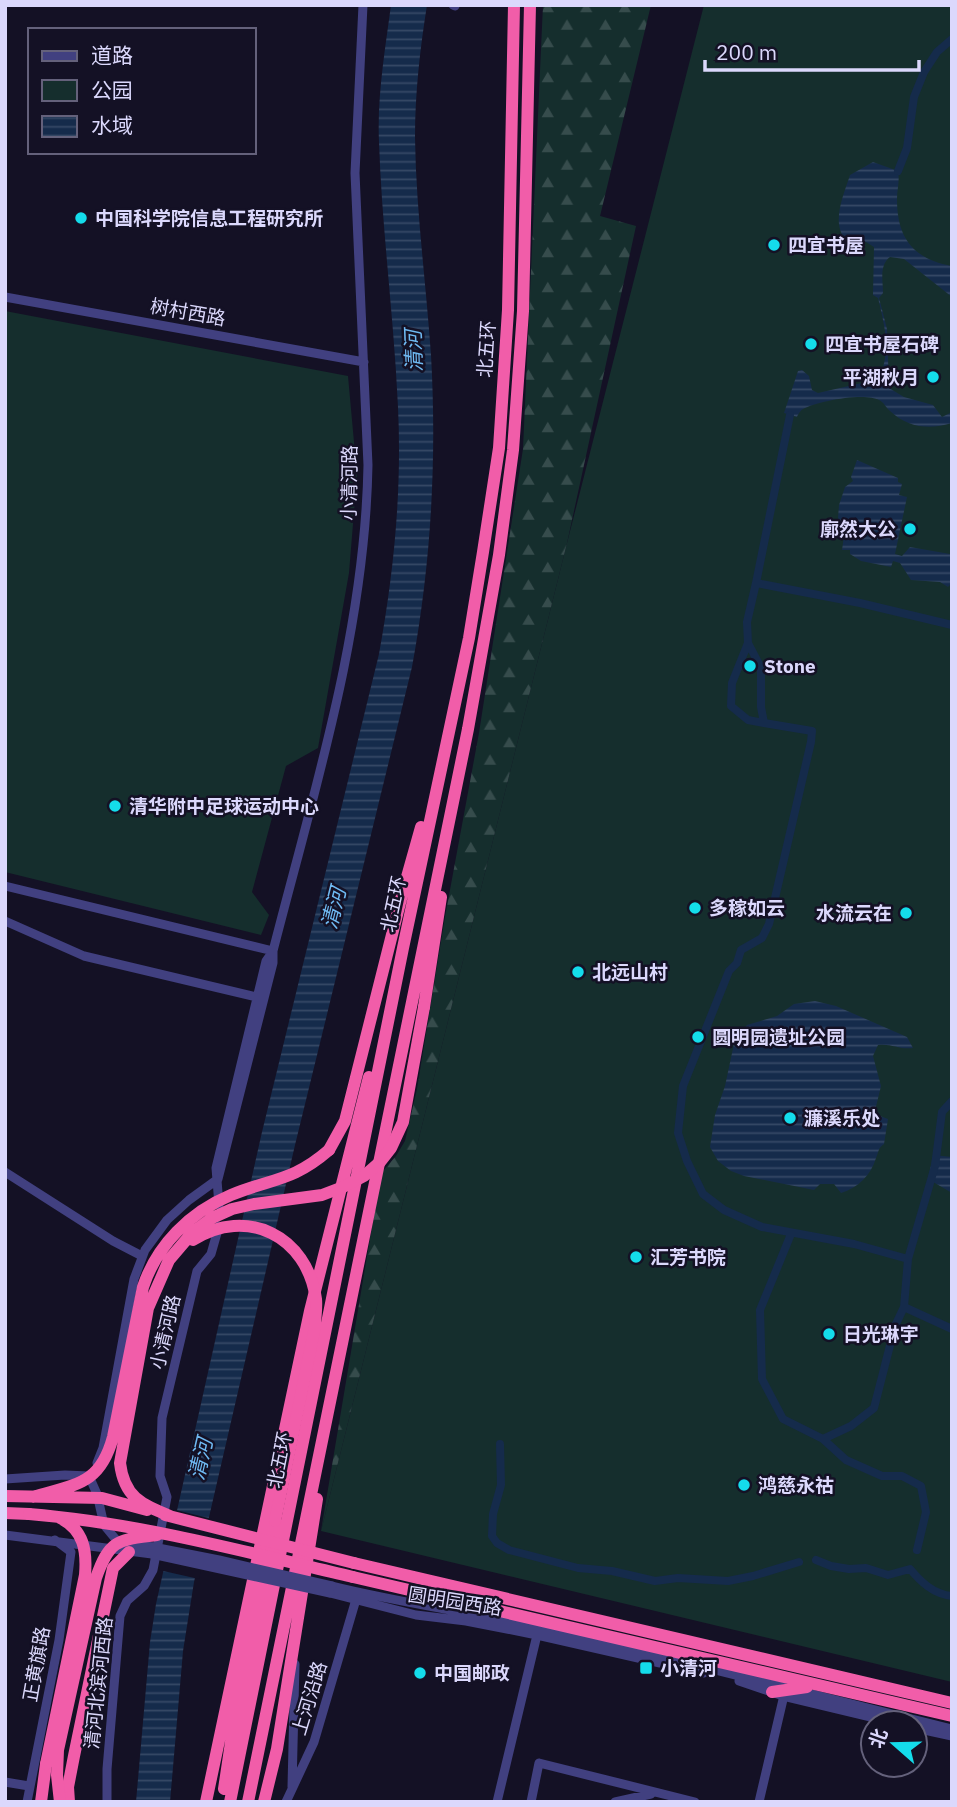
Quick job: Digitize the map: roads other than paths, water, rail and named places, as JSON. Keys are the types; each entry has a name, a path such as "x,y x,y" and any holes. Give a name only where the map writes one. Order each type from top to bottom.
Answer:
{"highway":[{"name":"北五环","path":"230,1802 403,948 469,638 499,448 508,310 514,5"},
{"name":"北五环","path":"248,1802 468,729 499,555 513,450 523,311 530,5"},
{"path":"33,1497 76,1484 101,1468 113,1437 143,1287 151,1265 176,1233 192,1216 212,1204 233,1194 292,1176 312,1164 329,1150 345,1121 403,891 451,726"},
{"path":"170,1516 145,1505 132,1495 122,1478 120,1463 148,1308 169,1261 192,1233 212,1218 232,1209 322,1195 343,1187 364,1176 391,1148 403,1122 468,729"},
{"path":"206,1802 313,1298 403,948"},
{"path":"169,1261 195,1238 212,1230 233,1225 255,1226 274,1233 292,1247 306,1269 316,1299 314,1326 233,1729 223,1802"},
{"path":"264,1802 277,1748 296,1636 344,1327"},
{"name":"圆明园西路","path":"5,1496 102,1499 354,1563 952,1703"},
{"name":"圆明园西路","path":"5,1513 87,1519 169,1534 952,1716"},
{"path":"29,1514 61,1518 71,1524 81,1538 87,1554 46,1763 41,1802"},
{"path":"60,1802 58,1750 96,1578 103,1559 113,1546 127,1538 169,1534"},
{"path":"69,1802 68,1787 113,1568 129,1552"},
{"path":"783,1691 818,1685"},
{"path":"46,1763 49,1802"}],"street":[{"name":"小清河路","path":"218,1179 333,718 363,560 368,508 368,465 355,173 363,5"},
{"name":"树村西路","path":"5,297 364,362"},
{"path":"5,886 273,951"},
{"path":"5,921 84,956 257,998"},
{"name":"小清河路","path":"167,1497 160,1476 162,1418 197,1271 211,1254 219,1232 216,1168 266,961 273,951"},
{"path":"5,1172 113,1241 142,1256"},
{"path":"89,1476 103,1448 134,1279 142,1256 167,1220 218,1179"},
{"path":"5,1507 7,1479 89,1476"},
{"path":"89,1476 97,1494 105,1534 93,1546"},
{"name":"清河北滨河西路","path":"107,1802 107,1769 120,1616 127,1601 144,1586 153,1570 167,1497"},
{"name":"圆明园西路","path":"104,1525 118,1542 357,1596 490,1616 859,1713"},
{"name":"圆明园西路","path":"5,1535 129,1552 152,1550"},
{"name":"正黄旗路","path":"27,1802 59,1640 71,1552 55,1540"},
{"name":"圆明园西路","path":"357,1596 416,1615 466,1621 537,1635 952,1729"},
{"name":"上河沿路","path":"286,1802 314,1742 357,1596"},
{"path":"497,1802 537,1635"},
{"path":"292,1792 296,1636"},
{"path":"759,1802 783,1691"},
{"path":"929,1731 952,1736"},
{"path":"531,1802 539,1763 695,1802"},
{"path":"5,1782 29,1786"},
{"path":"615,1802 653,1793"}],"water":[{"name":"清河","path":"391,5 427,5 418,71 415,138 431,355 433,473 419,628 412,667 295,1145 194,1582 183,1651 170,1802 136,1802 150,1642 156,1604 262,1132 379,654 389,592 396,531 399,438 379,108"},
{"path":"873,162 898,171 898,213 900,225 910,244 927,258 952,266 952,297 904,259 890,257 884,264 883,293 879,298 887,329 889,388 904,397 933,405 942,417 952,412 952,423 927,427 912,424 897,417 881,401 863,397 819,403 803,409 797,417 784,413 798,371 802,370 809,376 812,390 818,393 879,379 883,369 886,339 878,298 873,295 874,247 866,242 845,239 839,225 840,208 850,175"},
{"path":"857,460 898,478 898,482 902,484 899,495 907,497 895,554 902,556 910,547 952,555 952,583 948,587 940,582 911,580 900,563 893,561 891,567 861,561 850,554 850,550 842,550 845,529 838,518 839,505 845,487 853,481 851,477"},
{"path":"815,1001 836,1006 907,1037 913,1048 878,1045 873,1056 881,1086 873,1119 878,1121 880,1116 888,1119 884,1144 867,1175 853,1188 841,1193 834,1184 820,1184 814,1190 744,1176 731,1171 718,1161 710,1147 715,1115 725,1086 735,1039 747,1025 777,1016 794,1004"},
{"path":"933,1155 952,1157 952,1193 928,1179"}],"waterway":[{"path":"898,171 907,148 914,97 924,72 937,52 952,39"},
{"path":"790,415 756,583 860,603 952,625"},
{"path":"756,583 747,622 748,643 761,668 761,707 764,723 812,731 811,742 769,924 762,938 741,950 737,963 729,971 683,1086 678,1133 687,1161 703,1194 724,1210 762,1227 854,1244 908,1259 904,1307 895,1326 874,1408 851,1426 823,1439"},
{"path":"748,643 732,683 731,706 748,720 764,723"},
{"path":"908,1259 935,1166 942,1112 952,1101"},
{"path":"791,1234 760,1310 762,1379 783,1419 823,1439 846,1460 882,1476 902,1476 921,1486 926,1512 917,1550"},
{"path":"904,1307 952,1329"},
{"path":"500,1444 501,1485 493,1514 492,1536 497,1543 509,1550 578,1568 612,1571 655,1581 678,1578 728,1581 799,1562"},
{"path":"816,1560 831,1566 866,1568 888,1575 910,1569 928,1587 952,1596"}],"place":[{"name":"中国科学院信息工程研究所","path":"81,218"},
{"name":"四宜书屋","path":"774,245"},
{"name":"四宜书屋石碑","path":"811,344"},
{"name":"平湖秋月","path":"933,377"},
{"name":"廓然大公","path":"910,529"},
{"name":"Stone","path":"750,666"},
{"name":"清华附中足球运动中心","path":"115,806"},
{"name":"多稼如云","path":"695,908"},
{"name":"水流云在","path":"906,913"},
{"name":"北远山村","path":"578,972"},
{"name":"圆明园遗址公园","path":"698,1037"},
{"name":"濂溪乐处","path":"790,1118"},
{"name":"汇芳书院","path":"636,1257"},
{"name":"日光琳宇","path":"829,1334"},
{"name":"鸿慈永祜","path":"744,1485"},
{"name":"小清河","path":"646,1668"},
{"name":"中国邮政","path":"420,1673"}]}
